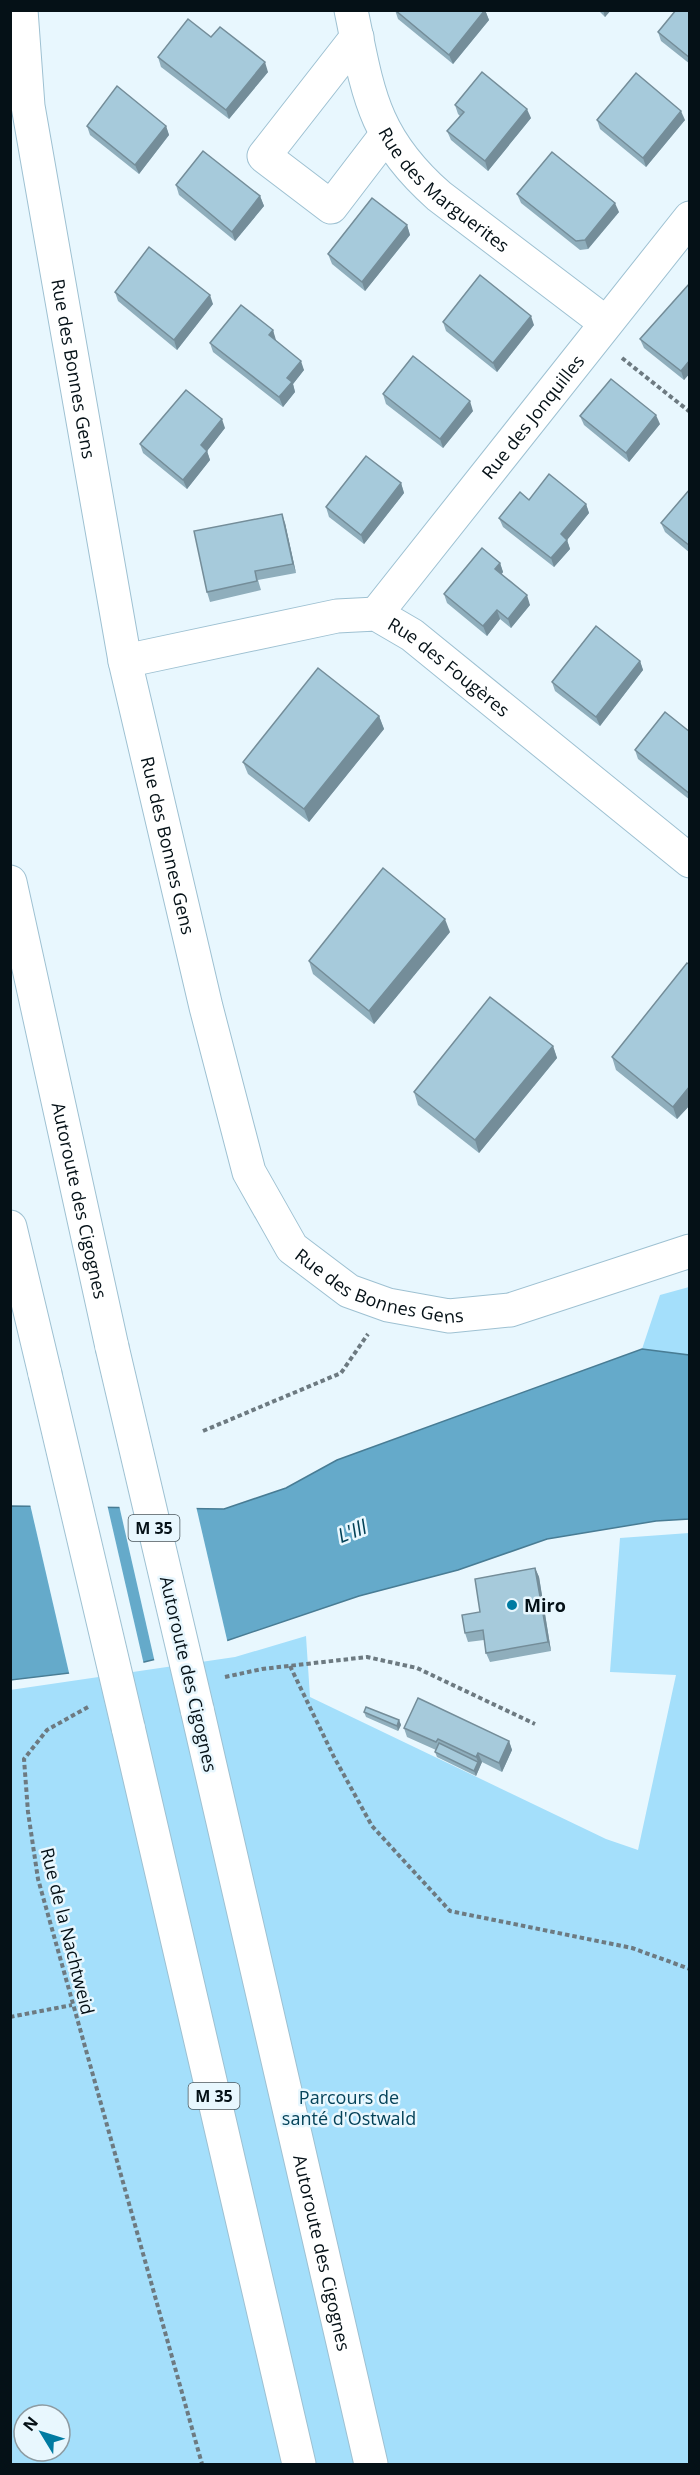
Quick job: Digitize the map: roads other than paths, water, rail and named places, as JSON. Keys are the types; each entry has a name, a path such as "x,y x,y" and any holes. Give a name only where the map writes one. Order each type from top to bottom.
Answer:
{"main road":[{"name":"Rue des Bonnes Gens","path":"21,10 28,106 125,661 206,1007 249,1172 292,1248 349,1291 388,1305 449,1316 510,1310 690,1251"},
{"name":"Rue des Marguerites","path":"354,24 375,113 386,135 417,177 601,330"},
{"path":"354,24 264,156 331,207 386,135"},
{"name":"Rue des Jonquilles","path":"376,614 690,218"},
{"name":"Rue des Fougères","path":"125,661 337,616 376,614 412,635 690,861"},
{"name":"Autoroute des Cigognes","path":"10,882 112,1347 371,2464"},
{"name":"M 35","path":"10,1227 299,2464"}],"water":[{"name":"L'Ill","path":"642,1349 689,1355 689,1519 656,1521 547,1539 458,1570 359,1596 217,1644 128,1666 11,1680 11,1506 224,1509 286,1488 337,1460"}],"place":[{"name":"Miro","path":"512,1605"}],"park label":[{"name":"Parcours de santé d'Ostwald","path":"349,2107"}]}
